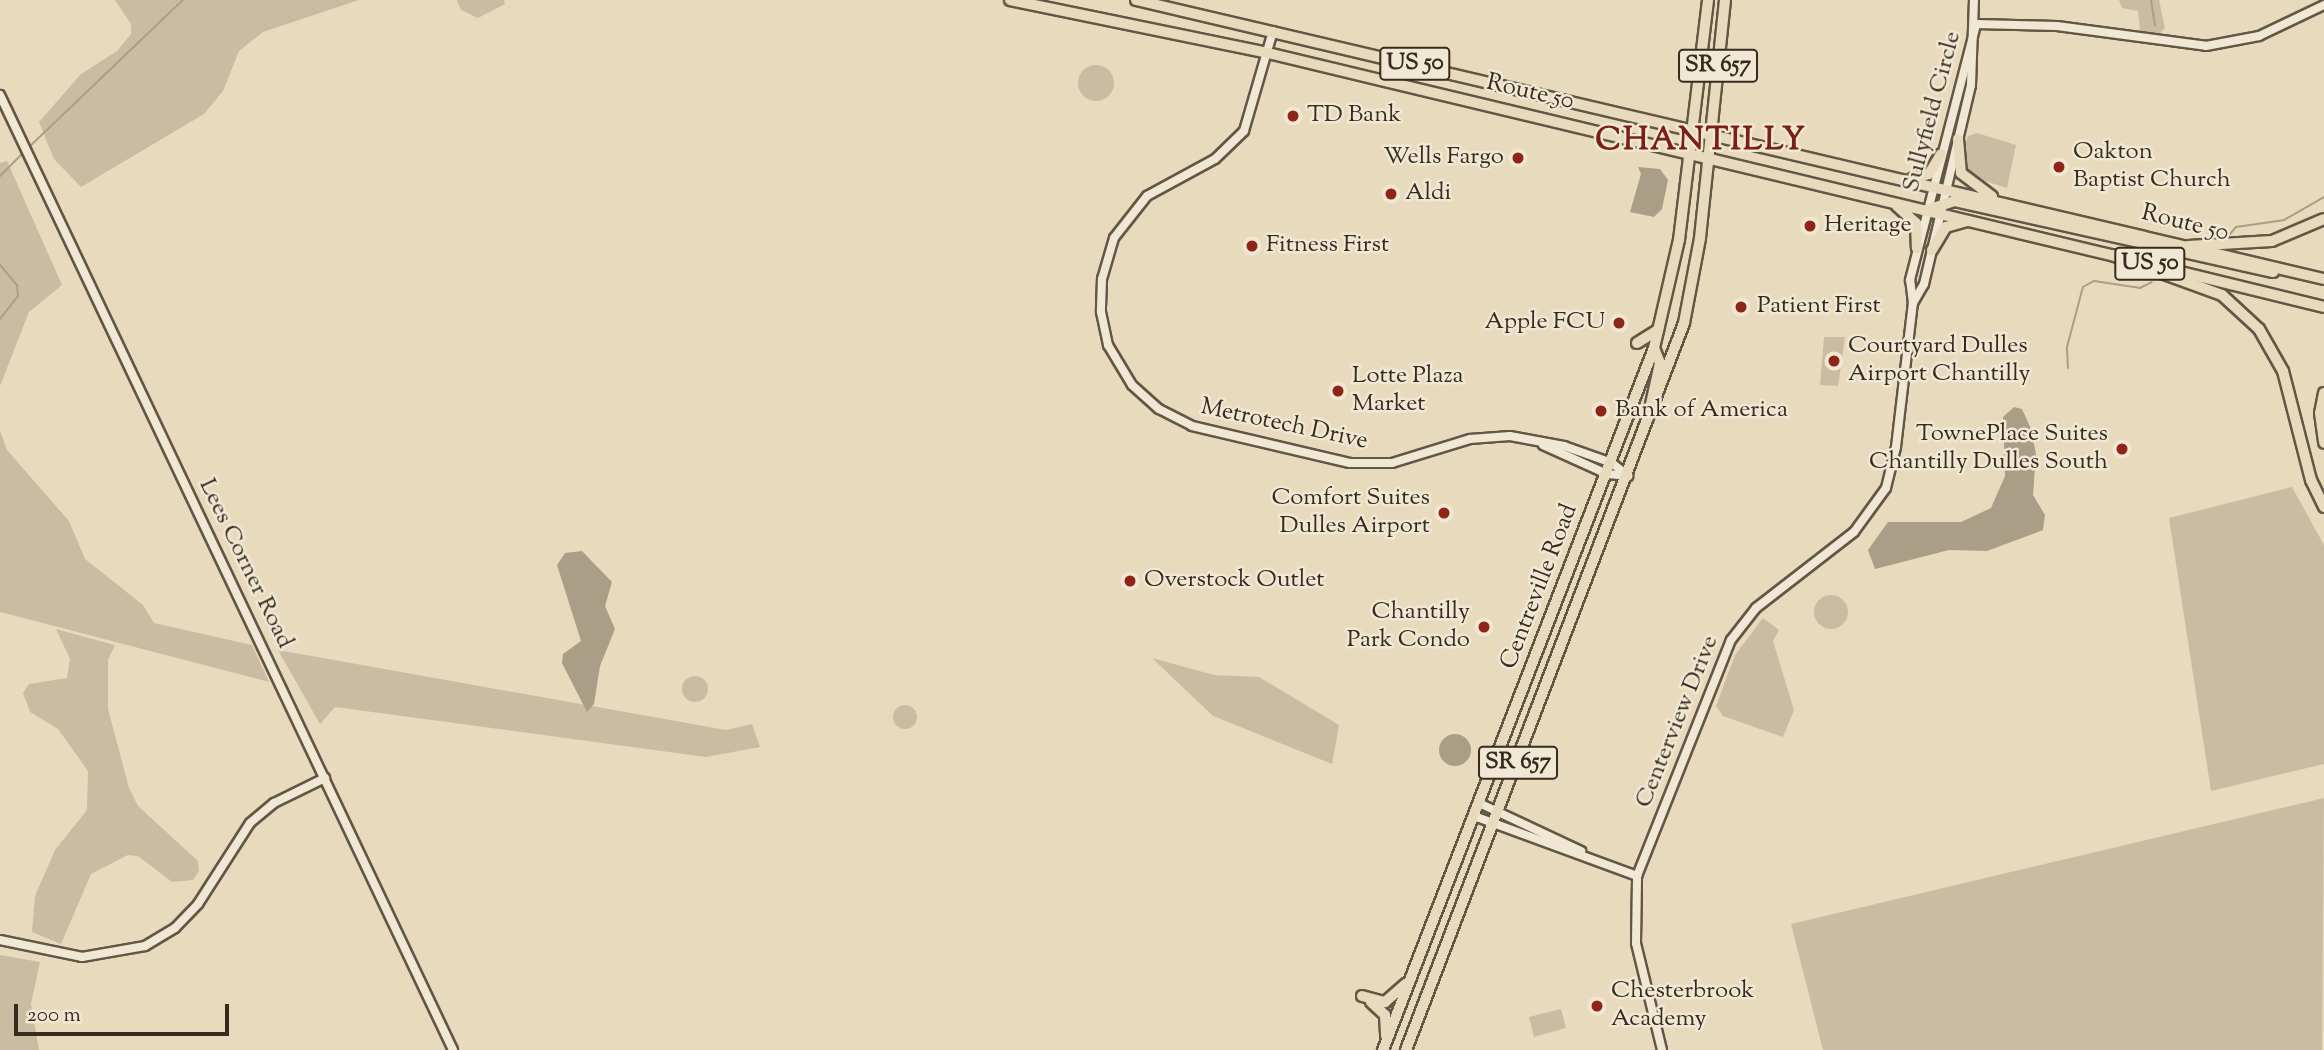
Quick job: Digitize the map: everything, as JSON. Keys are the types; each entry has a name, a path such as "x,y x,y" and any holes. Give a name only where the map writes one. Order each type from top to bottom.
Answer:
{"highway":[{"name":"Route 50","path":"1010,0 1268,53 1927,210 1942,207 1977,222 2324,307"},
{"name":"Route 50","path":"1136,0 1712,132 2321,278"},
{"path":"1958,139 1964,177 2003,202"},
{"path":"1903,178 1929,173 1941,154"},
{"path":"1882,198 1913,218 1917,248"},
{"path":"1942,207 2244,269 2321,278"},
{"path":"2189,246 2272,241 2324,219"},
{"path":"1932,250 1950,224 1977,222"},
{"path":"2112,255 2215,291 2259,329 2283,371 2311,480 2324,507"},
{"path":"2324,393 2320,413 2324,443"}],"main road":[{"name":"SR 657","path":"1694,128 1708,0"},
{"name":"SR 657","path":"1712,132 1725,0"},
{"name":"Centreville Road","path":"1385,1046 1612,463 1654,348 1660,327 1694,128"},
{"name":"Centreville Road","path":"1406,1050 1628,476 1690,300 1712,132"},
{"path":"1637,343 1660,327"},
{"path":"1648,422 1647,403 1660,363 1654,348"},
{"path":"1385,1046 1385,1015 1362,996 1391,1000 1412,976"}],"street":[{"name":"Sullyfield Circle","path":"1946,188 1975,67 1974,0"},
{"name":"Sullyfield Circle","path":"1976,24 2057,26 2207,46 2259,36 2324,5"},
{"name":"Sullyfield Circle","path":"1927,210 1976,24"},
{"name":"Metrotech Drive","path":"1273,31 1244,131 1215,159 1147,196 1114,238 1102,279 1101,312 1108,345 1125,376 1149,402 1192,426 1350,463 1400,461 1486,436 1534,440 1612,463 1628,476"},
{"name":"Lees Corner Road","path":"0,95 453,1050"},
{"name":"Centerview Drive","path":"1662,1050 1635,934 1637,876 1736,631 1767,599 1854,532 1880,501 1894,460 1913,303 1932,250 1946,188"},
{"name":"Centerview Drive","path":"1913,303 1910,280 1927,210"},
{"name":"Metrotech Drive","path":"1534,440 1607,474 1628,476"},
{"path":"0,940 82,957 122,954 153,942 198,904 250,823 274,803 325,778"},
{"path":"1479,803 1589,856"},
{"path":"1474,816 1589,856 1637,876"}],"shaded area":[{"path":"115,0 359,0 263,32 239,51 223,91 204,114 81,187 54,159 39,122 81,74 117,51 131,34 131,24"},
{"path":"457,0 504,0 505,4 478,18 461,10"},
{"path":"2119,0 2159,0 2165,28 2159,34 2140,31 2138,11 2122,8"},
{"path":"1096,65 1109,70 1114,83 1109,96 1096,101 1083,96 1078,83 1083,70"},
{"path":"1977,133 2016,145 2007,188 1966,175 1962,154 1968,136"},
{"path":"7,161 62,285 29,312 0,386 0,163"},
{"path":"1638,167 1660,169 1668,180 1662,209 1654,217 1630,212 1641,174"},
{"path":"1824,337 1845,337 1838,386 1820,385"},
{"path":"2014,407 2022,409 2031,429 2036,454 2033,495 2045,515 2043,530 1987,551 1949,550 1875,569 1868,550 1888,522 1961,522 1991,508 2005,476 2003,417"},
{"path":"0,431 7,450 69,521 85,559 143,605 154,623 252,645 269,682 0,612"},
{"path":"2292,487 2324,545 2324,764 2211,791 2169,518"},
{"path":"582,551 612,582 605,606 615,629 600,666 594,704 587,712 562,663 563,654 581,641 557,565 565,553"},
{"path":"1831,595 1843,600 1848,612 1843,624 1831,629 1819,624 1814,612 1819,600"},
{"path":"1763,618 1779,630 1773,641 1794,710 1783,737 1723,716 1716,706 1735,655"},
{"path":"56,629 115,645 108,660 108,709 129,788 138,806 198,861 199,871 193,880 172,882 138,856 128,855 91,874 61,944 32,932 35,896 55,850 87,810 88,771 58,729 30,712 23,693 29,684 67,678 70,659"},
{"path":"278,650 726,730 752,724 760,747 706,757 335,707 320,724"},
{"path":"1152,658 1214,675 1259,677 1339,725 1332,764 1213,716"},
{"path":"695,676 704,680 708,689 704,698 695,702 686,698 682,689 686,680"},
{"path":"905,705 914,708 917,717 914,726 905,729 896,726 893,717 896,708"},
{"path":"1455,734 1466,739 1471,750 1466,761 1455,766 1444,761 1439,750 1444,739"},
{"path":"2324,798 2322,1050 1823,1050 1791,924"},
{"path":"0,955 40,962 31,1004 39,1050 0,1050"},
{"path":"1561,1009 1566,1028 1534,1037 1529,1017"}],"waterway":[{"path":"28,148 183,0"},
{"path":"2151,0 2155,26"},
{"path":"0,176 24,152"},
{"path":"2230,234 2236,227 2284,220 2324,197"},
{"path":"0,265 17,285 18,296 0,319"},
{"path":"2068,368 2067,347 2083,287 2094,281 2140,288 2152,282"}],"place":[{"name":"TD Bank","path":"1293,116"},
{"name":"Wells Fargo","path":"1518,158"},
{"name":"Oakton Baptist Church","path":"2059,167"},
{"name":"Aldi","path":"1391,194"},
{"name":"Heritage","path":"1810,226"},
{"name":"Fitness First","path":"1252,246"},
{"name":"Patient First","path":"1741,307"},
{"name":"Apple FCU","path":"1619,323"},
{"name":"Courtyard Dulles Airport Chantilly","path":"1834,361"},
{"name":"Lotte Plaza Market","path":"1338,391"},
{"name":"Bank of America","path":"1601,411"},
{"name":"TownePlace Suites Chantilly Dulles South","path":"2122,449"},
{"name":"Comfort Suites Dulles Airport","path":"1444,513"},
{"name":"Overstock Outlet","path":"1130,581"},
{"name":"Chantilly Park Condo","path":"1484,627"},
{"name":"Chesterbrook Academy","path":"1597,1006"}],"district":[{"name":"CHANTILLY","path":"1701,141"}]}
